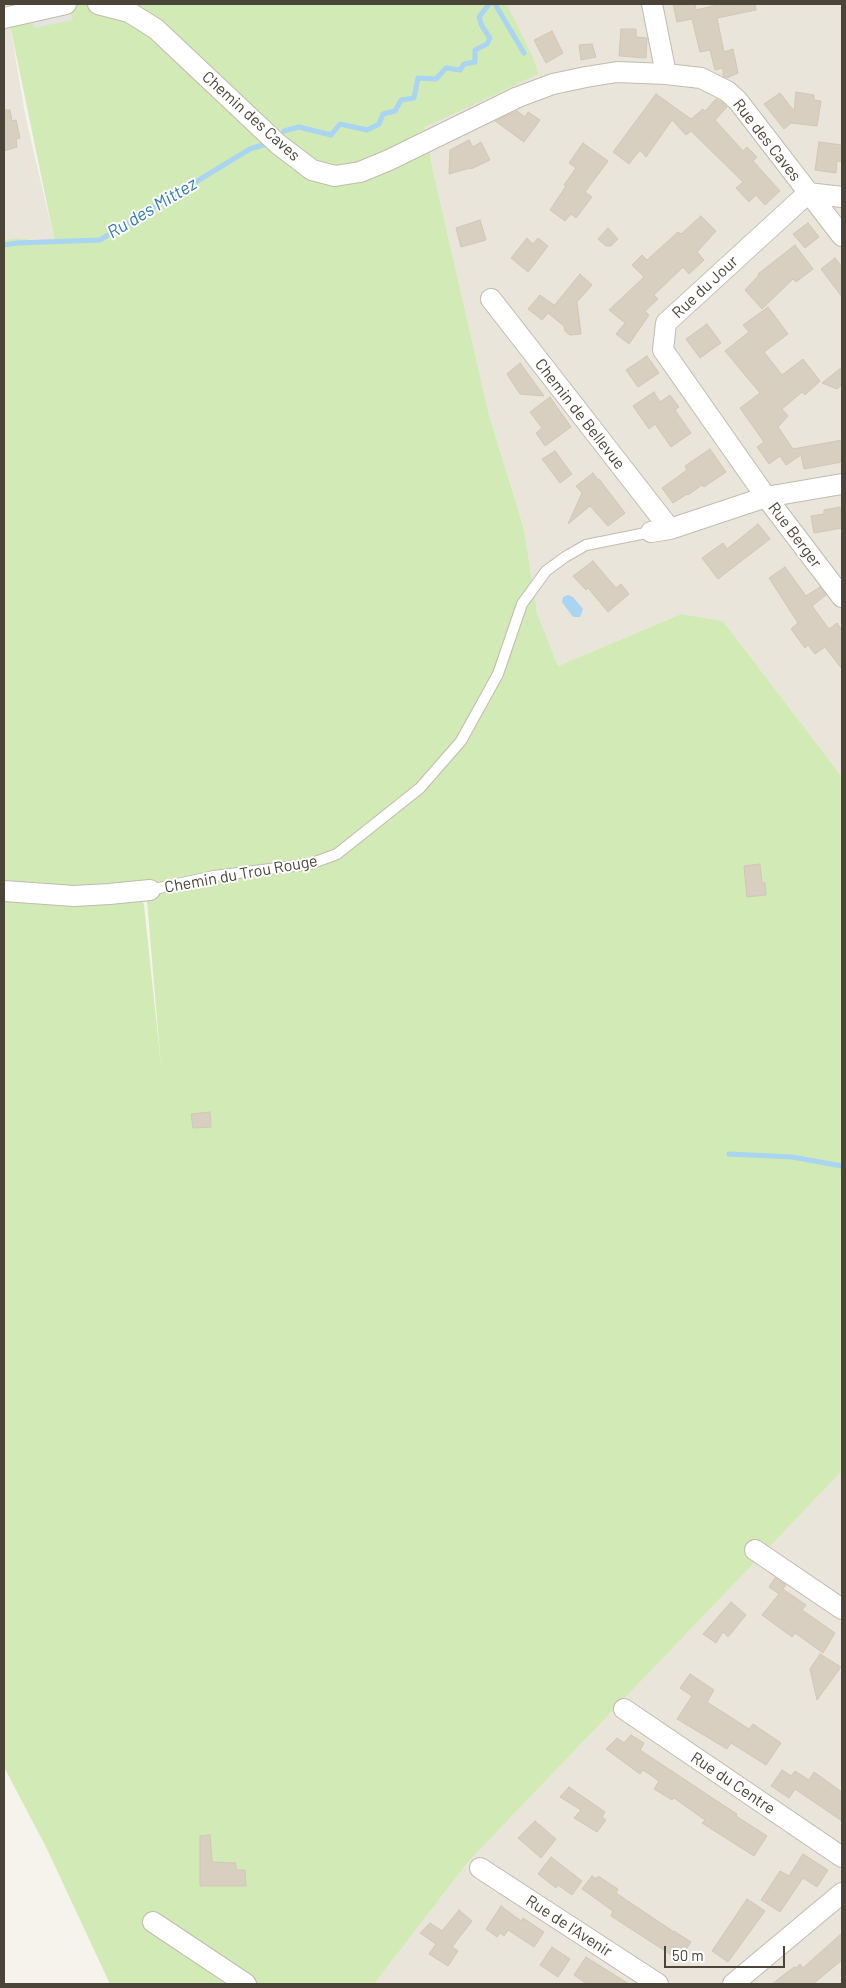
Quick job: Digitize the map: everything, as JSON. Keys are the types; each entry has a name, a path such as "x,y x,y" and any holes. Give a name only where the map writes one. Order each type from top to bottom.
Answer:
{"street":[{"path":"4,18 66,4"},
{"name":"Chemin des Caves","path":"98,4 129,12 156,29 278,144 312,170 335,176 360,172 389,160 518,97 553,84"},
{"path":"652,4 666,74"},
{"name":"Rue des Caves","path":"553,84 586,76 617,72 701,78 727,91 738,101 842,236"},
{"path":"808,193 842,197"},
{"name":"Rue du Jour","path":"766,497 663,350 666,323 808,193"},
{"name":"Chemin de Bellevue","path":"491,299 661,530"},
{"name":"Chemin du Trou Rouge","path":"661,530 766,497 842,484"},
{"name":"Rue Berger","path":"766,497 842,597"},
{"path":"4,891 74,896 150,890"},
{"path":"755,1550 842,1608"},
{"name":"Rue du Centre","path":"624,1709 842,1857"},
{"name":"Rue de l'Avenir","path":"480,1868 658,1984"},
{"path":"733,1984 842,1893"},
{"path":"153,1922 246,1984"}],"lane":[{"name":"Chemin du Trou Rouge","path":"150,890 214,876 310,864 337,854 420,788 461,741 500,668 522,604 546,572 565,557 586,545 661,530"}],"shaded area":[{"path":"4,4 10,4 10,25 25,114 55,243 18,238 4,240"},
{"path":"507,4 842,4 842,777 723,621 681,614 558,666 537,613 524,529 489,415 432,166 425,126 539,74 532,55"},
{"path":"70,9 73,20 34,28 31,16"},
{"path":"842,1471 842,1984 374,1984 468,1862"}],"green space":[{"path":"10,4 507,4 532,55 539,74 425,127 432,166 489,415 524,529 537,613 558,666 681,614 723,621 842,777 842,1471 468,1862 374,1984 110,1984 47,1849 4,1767 4,897 141,895 144,905 161,1066 146,889 4,888 4,240 18,238 55,243 10,25"}],"water":[{"path":"568,595 573,597 583,609 580,617 573,617 562,602 563,597"}],"building":[{"path":"673,4 695,4 696,10 721,4 755,4 756,10 717,18 724,52 733,49 738,73 727,78 723,76 723,68 715,70 710,50 700,52 692,19 677,22"},
{"path":"621,29 636,29 636,37 647,38 646,58 619,56"},
{"path":"552,31 563,53 546,63 534,40"},
{"path":"592,44 596,57 581,60 579,45"},
{"path":"796,92 814,95 814,100 821,101 817,126 791,123 784,129 764,104 780,93 794,111"},
{"path":"656,94 691,119 703,109 705,111 716,99 720,101 727,107 715,120 743,151 747,147 757,157 753,161 780,191 765,205 756,195 749,202 736,188 743,182 691,131 686,135 672,120 646,157 640,150 629,164 613,152"},
{"path":"4,110 10,110 12,121 16,120 20,138 16,139 17,147 4,151"},
{"path":"517,111 525,117 528,112 540,120 524,142 495,121"},
{"path":"469,140 473,147 481,142 490,160 471,169 449,174 450,150"},
{"path":"819,142 842,145 842,162 837,161 836,173 815,170"},
{"path":"583,143 608,161 585,192 592,197 576,218 571,214 565,221 550,210 576,168 569,163"},
{"path":"701,216 716,231 697,252 704,260 689,274 683,267 654,295 658,299 645,311 649,315 629,344 616,334 625,323 609,310 644,277 632,265 642,255 647,260 678,232 681,234"},
{"path":"480,220 486,240 461,247 456,228"},
{"path":"808,223 819,237 805,248 793,234"},
{"path":"608,228 618,239 611,246 606,246 598,239"},
{"path":"527,238 533,244 538,238 548,246 528,272 511,258"},
{"path":"795,245 813,269 796,282 793,279 762,309 745,290 758,274"},
{"path":"835,258 842,267 842,297 821,269"},
{"path":"580,274 592,285 577,302 581,334 570,335 565,331 564,326 548,313 542,320 528,309 540,295 554,305 553,307"},
{"path":"768,307 788,334 764,352 782,375 803,359 820,381 805,395 802,392 782,409 788,416 778,427 793,449 842,440 842,462 804,469 801,455 786,465 780,456 769,464 757,447 764,442 740,408 760,393 725,351 749,332 743,325"},
{"path":"707,324 721,343 700,358 686,339"},
{"path":"647,356 659,373 638,387 626,370"},
{"path":"520,363 544,396 520,394 507,374"},
{"path":"842,367 842,385 837,389 822,383"},
{"path":"654,392 660,402 670,395 679,407 675,410 691,433 671,447 655,424 649,429 633,406"},
{"path":"550,397 571,427 545,446 536,433 542,428 530,412"},
{"path":"710,449 726,472 704,487 702,485 673,503 662,488 687,470 685,466"},
{"path":"555,451 572,474 560,483 542,459"},
{"path":"593,473 625,513 608,526 590,506 568,524 582,493 576,486"},
{"path":"840,507 842,528 814,533 811,516 824,514 824,510"},
{"path":"758,524 770,539 718,579 702,558 723,543 727,549"},
{"path":"593,561 616,588 621,584 629,594 608,612 588,588 586,590 573,576"},
{"path":"785,567 806,596 820,587 826,595 812,606 829,629 837,623 842,631 842,669 825,647 815,654 808,645 805,648 791,629 798,623 769,578"},
{"path":"760,864 762,883 765,883 766,895 747,897 744,866"},
{"path":"210,1112 211,1127 193,1128 191,1114"},
{"path":"775,1578 786,1585 783,1589 806,1605 802,1610 835,1633 823,1653 795,1633 792,1637 762,1615 779,1594 769,1587"},
{"path":"731,1602 746,1615 728,1637 723,1632 716,1643 703,1634"},
{"path":"820,1654 841,1667 817,1700 810,1669"},
{"path":"690,1674 714,1690 707,1702 749,1729 753,1724 781,1743 766,1765 731,1743 727,1749 677,1719 692,1696 680,1688"},
{"path":"631,1735 644,1743 640,1750 767,1836 754,1856 702,1823 705,1820 674,1798 672,1800 654,1789 659,1781 643,1770 640,1774 606,1749 617,1738 624,1743"},
{"path":"782,1770 791,1776 795,1771 809,1780 814,1772 842,1792 842,1821 795,1789 789,1798 771,1786"},
{"path":"569,1787 605,1812 602,1817 606,1820 597,1832 574,1818 581,1810 560,1797"},
{"path":"535,1821 556,1839 541,1858 518,1838"},
{"path":"210,1835 212,1862 236,1863 236,1870 245,1870 246,1886 200,1886 200,1836"},
{"path":"803,1854 828,1870 817,1887 803,1878 780,1912 761,1900 780,1871 789,1876"},
{"path":"551,1857 582,1881 572,1895 558,1885 556,1888 538,1874"},
{"path":"592,1876 596,1879 598,1876 618,1889 616,1893 691,1942 679,1960 611,1916 613,1911 582,1889"},
{"path":"747,1899 765,1911 728,1962 712,1951"},
{"path":"501,1906 521,1921 523,1918 544,1932 534,1947 508,1930 504,1936 500,1933 497,1937 486,1929"},
{"path":"459,1910 472,1921 452,1947 458,1951 448,1966 429,1954 436,1944 420,1933 430,1923 442,1931"},
{"path":"842,1933 842,1960 813,1984 772,1984 794,1967 796,1968 800,1964 803,1968"},
{"path":"552,1947 570,1959 558,1977 540,1965"},
{"path":"586,1957 629,1984 587,1984 574,1975"}],"waterway":[{"name":"Ru des Mittez","path":"284,131 299,127 331,135 340,124 367,130 379,124 383,114 395,111 401,100 414,98 418,78 436,79 446,68 460,70 464,64 475,62 475,50 487,44 490,38 482,26 479,17 489,4"},
{"path":"495,4 524,53"},
{"name":"Ru des Mittez","path":"4,245 100,240 250,149 263,145"},
{"path":"729,1154 792,1157 842,1166"}]}
